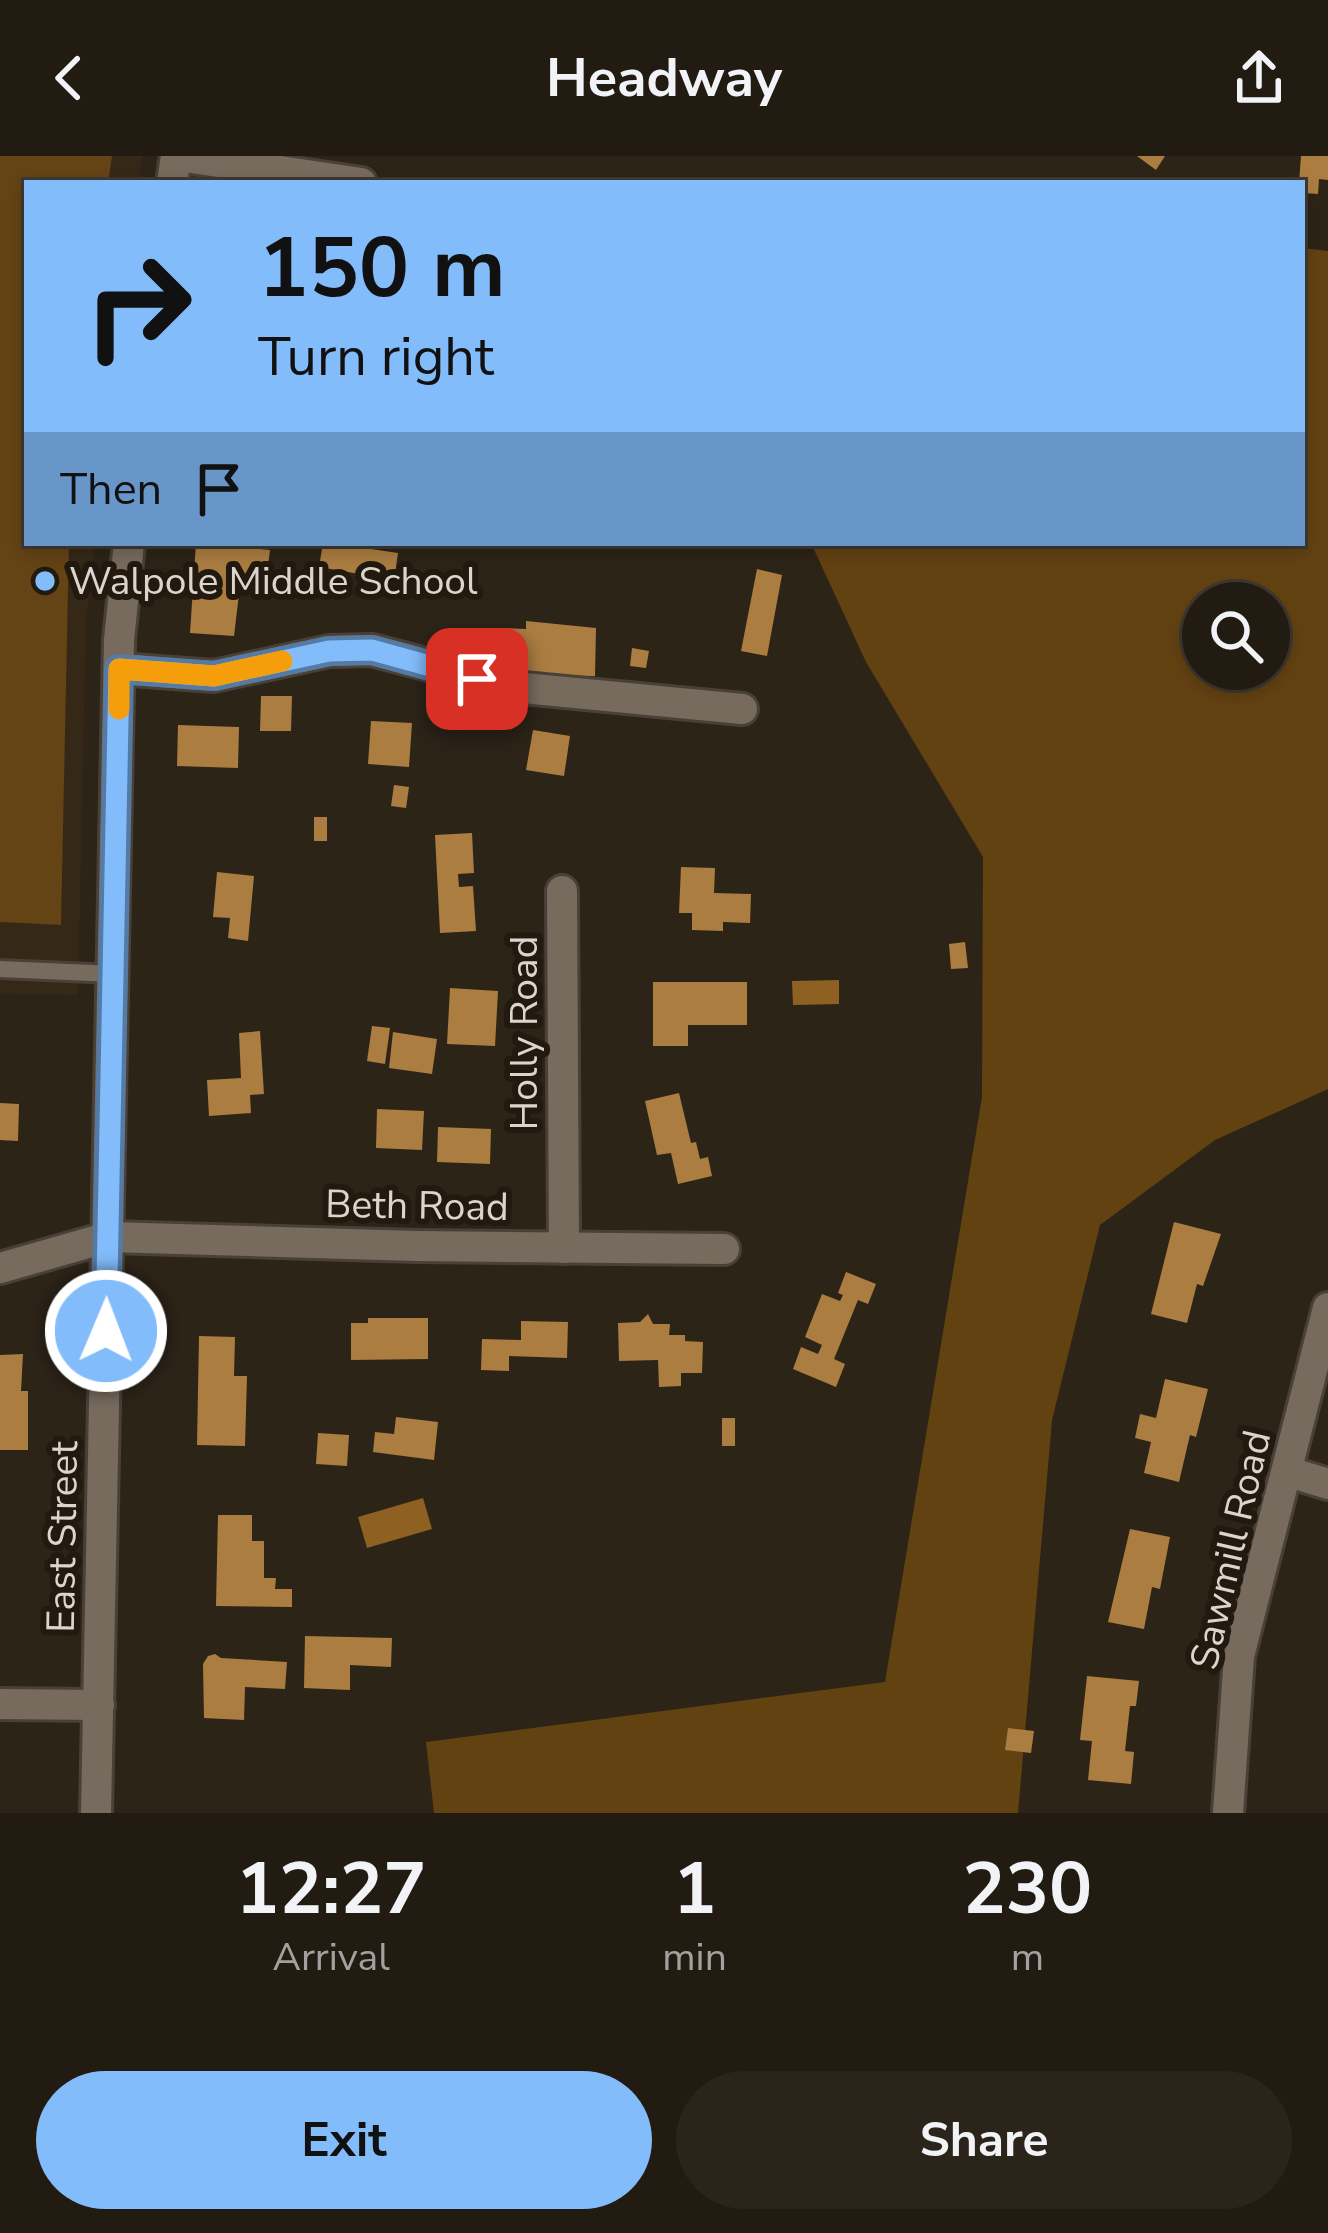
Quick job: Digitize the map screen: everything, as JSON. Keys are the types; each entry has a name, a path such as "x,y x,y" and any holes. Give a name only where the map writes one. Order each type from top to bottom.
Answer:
{"street":[{"path":"177,156 341,180"},
{"name":"East Street","path":"96,1813 119,669 129,546"},
{"path":"119,669 214,676 329,651 372,650 513,687 742,709"},
{"name":"Holly Road","path":"562,891 564,1248"},
{"name":"Beth Road","path":"0,1268 109,1238 724,1249"},
{"name":"Sawmill Road","path":"1228,1813 1239,1656 1328,1308"},
{"path":"1288,1472 1328,1484"},
{"path":"0,1704 99,1705"}],"lane":[{"path":"0,969 114,974"}],"shaded area":[{"name":"Walpole Middle School","path":"0,156 142,156 139,180 24,180 24,546 95,546 86,618 78,995 0,994"},
{"name":"Walpole Middle School","path":"0,156 112,156 108,180 24,180 24,546 69,546 61,925 0,922"},
{"path":"1305,248 1328,251 1328,1089 1215,1140 1100,1225 1052,1420 1018,1813 434,1813 426,1742 885,1682 982,1097 983,857 866,662 812,546 1305,546"},
{"path":"839,980 839,1004 793,1005 792,981"},
{"path":"423,1498 432,1529 367,1548 358,1517"}],"building":[{"path":"1137,156 1165,156 1156,170"},
{"path":"1301,156 1328,156 1328,180 1319,179 1318,194 1305,193 1305,180 1299,180"},
{"path":"196,546 270,550 264,597 239,594 234,636 190,633"},
{"path":"322,546 372,546 398,553 394,580 319,567"},
{"path":"757,569 782,575 767,656 741,651"},
{"path":"526,621 596,628 595,676 503,675 504,628 526,629"},
{"path":"632,648 649,651 646,668 630,666"},
{"path":"261,696 292,696 291,731 260,731"},
{"path":"371,721 412,723 409,767 368,764"},
{"path":"178,725 239,727 238,768 177,766"},
{"path":"533,730 570,736 564,776 526,770"},
{"path":"394,785 409,787 406,808 391,806"},
{"path":"314,817 327,817 327,841 314,841"},
{"path":"472,833 474,873 458,874 459,887 473,886 476,931 440,933 435,835"},
{"path":"681,867 715,868 714,893 751,894 750,923 723,922 723,931 692,930 692,913 679,913"},
{"path":"217,872 254,876 248,941 228,938 230,918 213,917"},
{"path":"965,942 968,968 951,969 949,944"},
{"path":"653,982 747,982 747,1025 688,1025 688,1046 653,1046"},
{"path":"450,988 498,991 495,1046 447,1044"},
{"path":"372,1026 390,1028 385,1064 367,1061"},
{"path":"260,1031 264,1094 250,1095 251,1113 209,1116 207,1080 241,1078 239,1033"},
{"path":"393,1032 437,1039 432,1074 389,1068"},
{"path":"679,1093 691,1143 696,1142 700,1159 708,1157 712,1176 678,1184 671,1153 657,1155 645,1101"},
{"path":"0,1103 19,1104 18,1141 0,1140"},
{"path":"377,1109 424,1111 422,1150 376,1148"},
{"path":"438,1127 491,1129 490,1164 437,1162"},
{"path":"1174,1222 1221,1234 1203,1286 1197,1284 1187,1323 1151,1314"},
{"path":"846,1272 876,1284 868,1304 858,1300 834,1359 845,1364 836,1387 793,1369 801,1347 818,1354 822,1345 805,1337 822,1294 840,1301"},
{"path":"648,1314 653,1324 670,1324 669,1335 703,1342 702,1373 681,1373 681,1386 659,1387 658,1360 619,1361 618,1323 640,1322"},
{"path":"368,1318 428,1318 428,1359 351,1360 351,1323 368,1323"},
{"path":"521,1321 568,1322 567,1358 509,1356 509,1371 481,1370 482,1339 521,1340"},
{"path":"199,1336 235,1337 234,1376 247,1376 245,1446 197,1445"},
{"path":"23,1354 21,1391 28,1391 28,1450 0,1450 0,1355"},
{"path":"1165,1379 1208,1389 1179,1482 1144,1473 1151,1442 1135,1438 1140,1414 1156,1418"},
{"path":"396,1417 438,1422 434,1460 373,1452 375,1432 394,1434"},
{"path":"722,1418 735,1418 735,1446 722,1446"},
{"path":"318,1433 349,1435 347,1466 316,1464"},
{"path":"218,1515 252,1515 252,1541 264,1541 264,1578 276,1578 275,1589 292,1589 292,1607 216,1606"},
{"path":"1130,1529 1170,1537 1160,1589 1152,1587 1144,1629 1108,1622"},
{"path":"305,1636 392,1638 391,1667 350,1665 350,1690 304,1688"},
{"path":"215,1654 287,1662 285,1689 245,1687 244,1720 204,1718 203,1664"},
{"path":"1087,1676 1139,1681 1136,1706 1130,1706 1125,1751 1134,1752 1131,1784 1088,1780 1092,1741 1080,1740"},
{"path":"1008,1728 1034,1731 1031,1753 1005,1750"}],"slow traffic":[{"path":"119,709 119,669 214,676 282,661"}],"place":[{"name":"Walpole Middle School","path":"45,581"}],"route":[{"path":"106,1331 119,669 214,676 329,651 372,650 477,679"}]}
